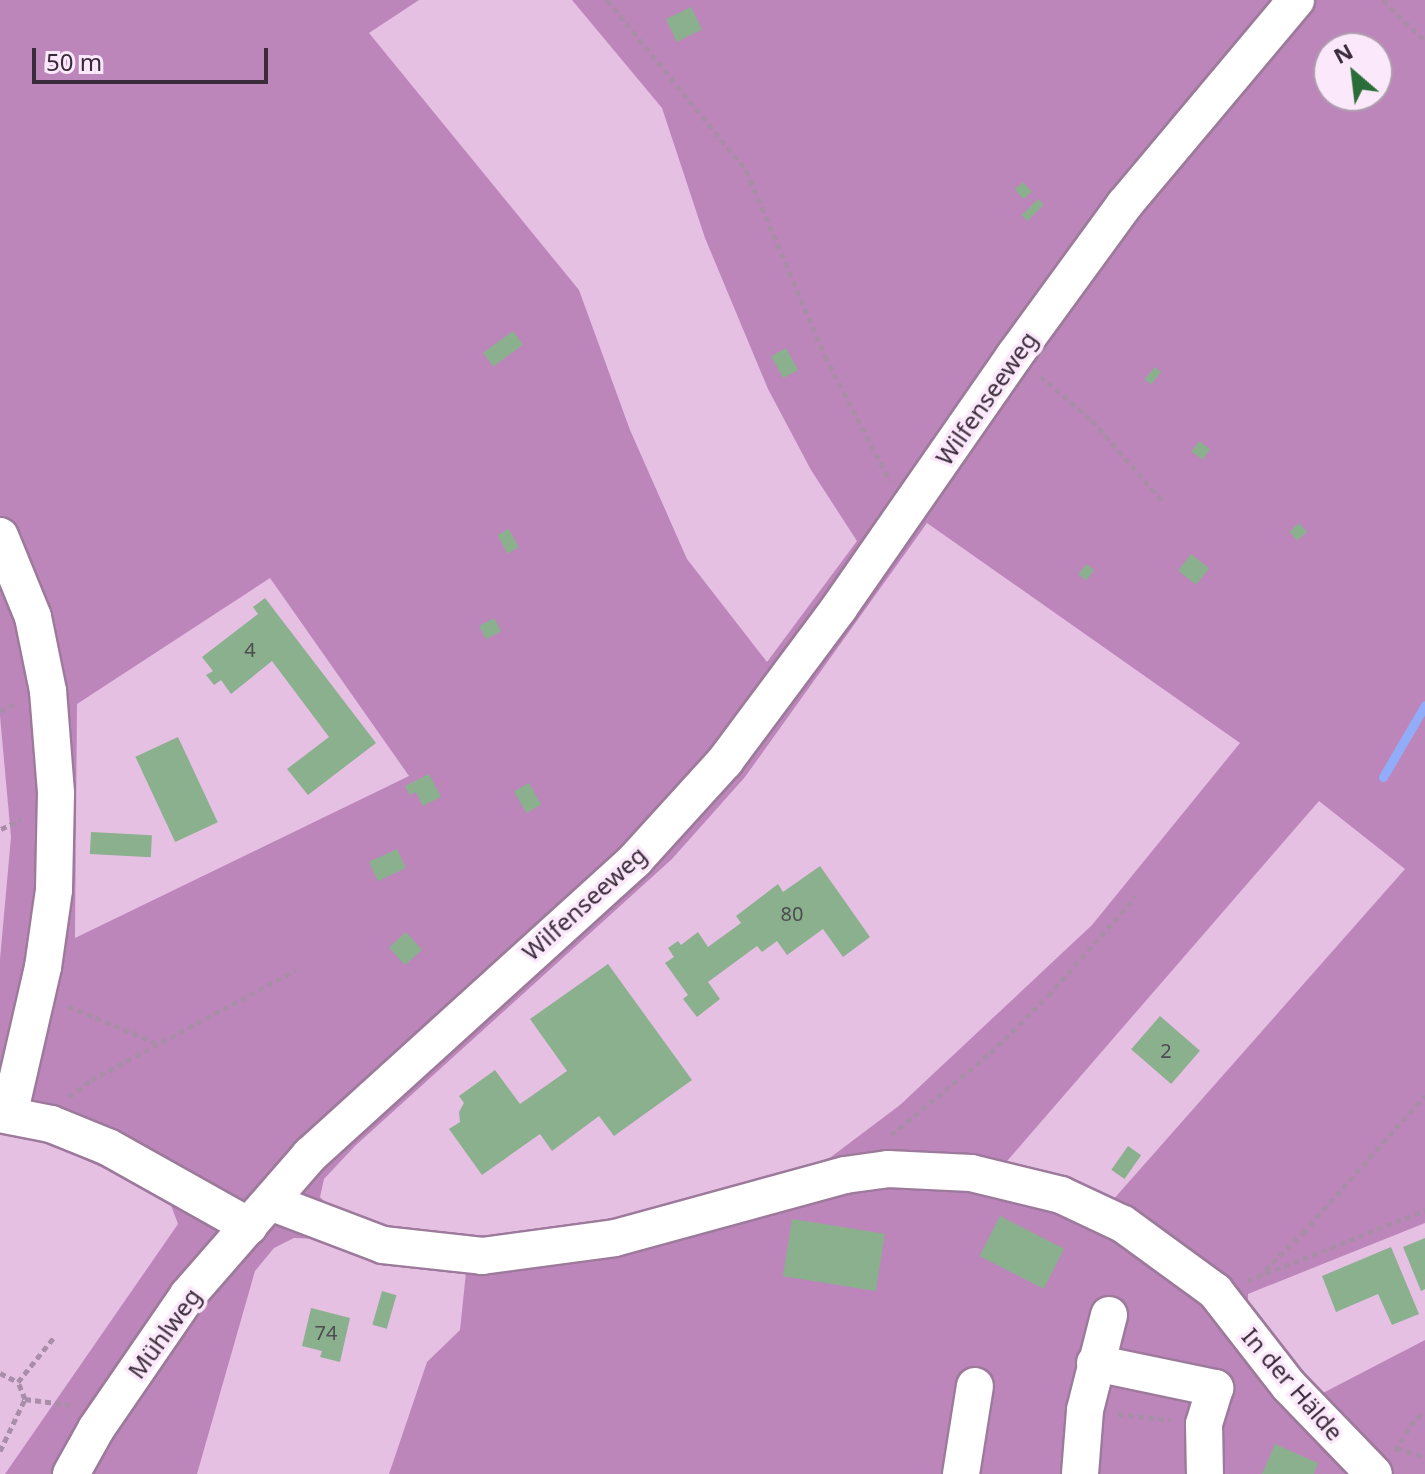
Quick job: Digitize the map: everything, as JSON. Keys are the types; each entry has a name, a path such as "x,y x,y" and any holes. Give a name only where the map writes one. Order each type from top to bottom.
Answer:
{"street":[{"name":"Wilfenseeweg","path":"260,1214 310,1155 635,860 725,761 907,514 1014,356 1125,204 1296,0"},
{"path":"0,536 33,617 48,691 56,793 54,890 38,993 4,1114 51,1124 260,1214 383,1245 482,1256 615,1238 845,1175"},
{"name":"In der Hälde","path":"845,1175 888,1169 971,1173 1061,1195 1123,1224 1215,1291 1289,1386 1387,1461"},
{"name":"Mühlweg","path":"71,1474 109,1410 188,1295 260,1214"},
{"path":"1080,1474 1085,1410 1109,1315"},
{"path":"1095,1363 1215,1388 1204,1424 1205,1474"},
{"path":"961,1474 975,1386"}],"path":[{"path":"607,0 746,170 825,356 907,514"},
{"path":"1383,0 1425,41"},
{"path":"1014,356 1092,420 1163,502"},
{"path":"845,1175 990,1053 1048,996 1136,896"},
{"path":"51,1124 63,1102 91,1080 296,970"},
{"path":"38,993 159,1044"},
{"path":"1258,1277 1303,1233 1425,1095"},
{"path":"1215,1291 1258,1277 1425,1210"},
{"path":"18,1382 55,1336"},
{"path":"0,1451 25,1399 18,1382 2,1374"},
{"path":"25,1399 109,1410"},
{"path":"1085,1410 1204,1424"},
{"path":"1387,1461 1416,1418 1425,1413"},
{"path":"1387,1461 1425,1457"}],"shaded area":[{"path":"0,0 419,0 369,33 579,290 630,430 687,559 767,662 857,541 811,470 768,389 705,238 662,108 572,0 1425,0 1425,1223 1248,1294 1248,1304 1321,1394 1425,1340 1425,1474 389,1474 427,1362 460,1330 466,1272 316,1239 294,1238 274,1248 255,1271 197,1474 5,1474 178,1224 168,1197 34,1137 0,1133 0,959 11,837 0,716","holes":["927,523 1240,743 1092,925 900,1105 831,1157 767,1183 612,1228 468,1241 372,1227 333,1210 320,1197 324,1179 355,1146 672,859 745,777","270,578 409,776 75,938 77,704","1319,801 1405,869 1112,1201 1095,1190 1001,1168"]}],"building":[{"path":"691,7 702,29 677,42 666,19"},
{"path":"1023,182 1032,192 1024,199 1015,189"},
{"path":"1038,199 1044,205 1027,221 1022,215"},
{"path":"513,331 523,345 493,367 483,353"},
{"path":"786,348 798,370 783,378 771,356"},
{"path":"1155,367 1161,372 1151,384 1145,379"},
{"path":"1199,441 1210,449 1203,460 1191,452"},
{"path":"1299,523 1307,532 1297,541 1289,532"},
{"path":"509,529 519,548 507,554 498,535"},
{"path":"1191,554 1209,568 1196,585 1178,571"},
{"path":"1086,564 1094,570 1086,580 1078,574"},
{"path":"265,598 376,743 308,795 287,769 329,737 272,661 231,694 221,680 214,685 206,675 213,671 202,657 258,614 253,607"},
{"path":"494,618 501,631 486,639 479,626"},
{"path":"178,737 218,822 175,842 135,757"},
{"path":"429,774 441,797 423,806 416,792 410,795 405,786"},
{"path":"529,783 541,805 526,813 514,791"},
{"path":"91,832 152,835 151,857 90,854"},
{"path":"397,849 406,868 378,881 369,862"},
{"path":"820,866 870,937 843,957 823,929 787,955 777,941 762,952 757,946 708,982 720,999 697,1017 683,999 688,995 665,963 674,957 668,948 678,941 681,945 698,932 708,947 741,923 736,916 778,884 783,892"},
{"path":"406,932 422,950 405,965 389,947"},
{"path":"608,964 692,1080 614,1136 599,1116 552,1151 540,1134 482,1175 449,1129 460,1122 459,1112 464,1103 459,1096 495,1070 520,1104 567,1071 530,1019"},
{"path":"1160,1016 1200,1051 1171,1084 1131,1049"},
{"path":"1128,1146 1141,1155 1124,1179 1111,1170"},
{"path":"1000,1216 1064,1249 1044,1289 980,1256"},
{"path":"792,1219 885,1234 876,1291 783,1276"},
{"path":"1425,1238 1425,1289 1421,1291 1403,1247"},
{"path":"1391,1247 1419,1314 1392,1325 1378,1294 1336,1312 1322,1276"},
{"path":"382,1291 396,1295 387,1329 372,1325"},
{"path":"311,1308 350,1318 340,1362 320,1357 322,1351 302,1346"},
{"path":"1275,1444 1318,1463 1314,1474 1262,1474"}],"waterway":[{"path":"1383,777 1425,705"}]}
